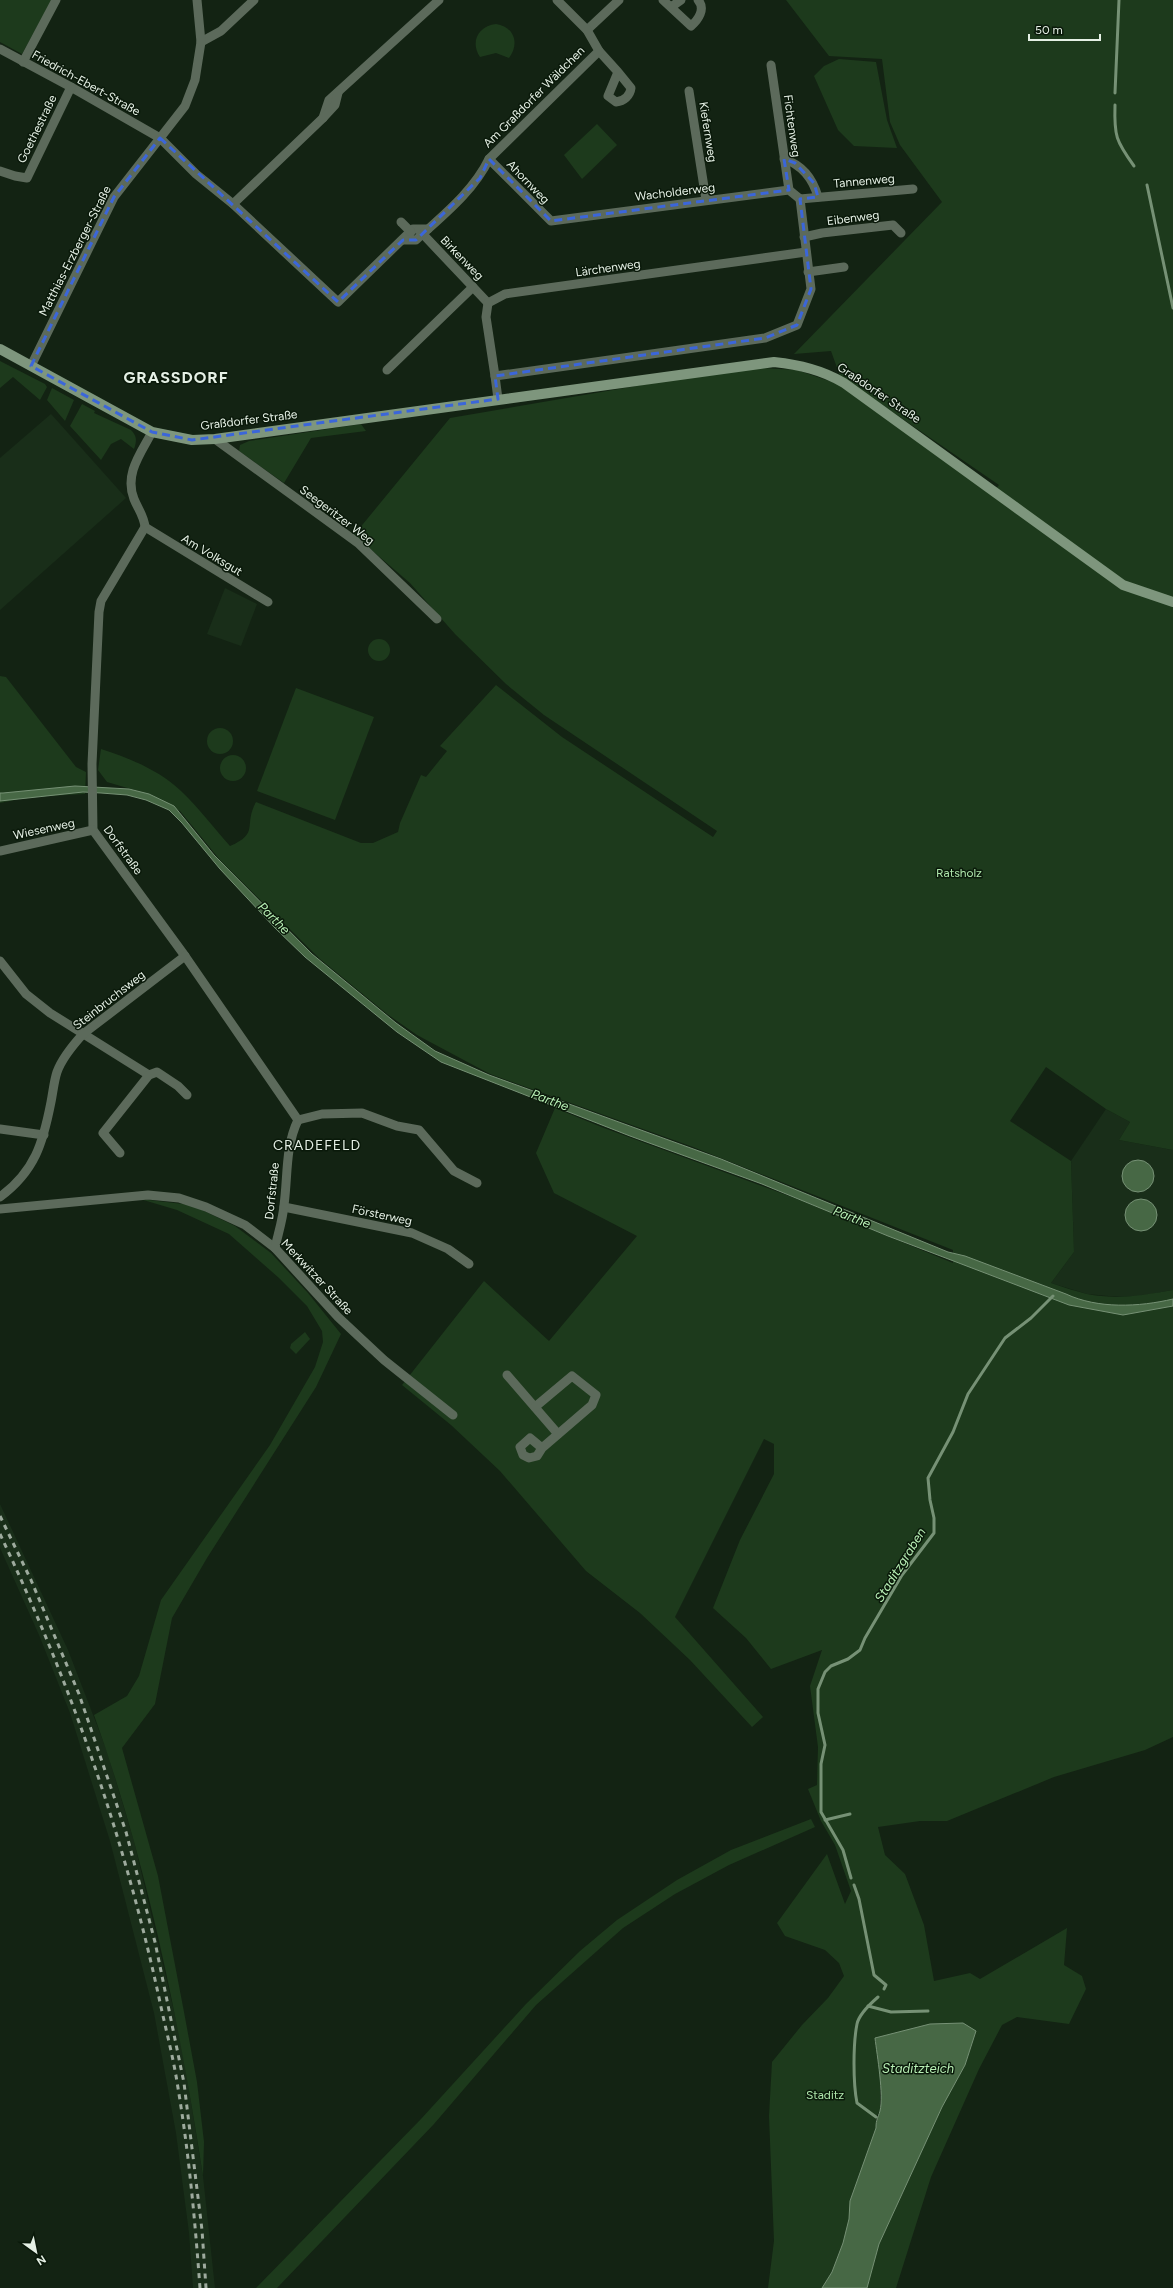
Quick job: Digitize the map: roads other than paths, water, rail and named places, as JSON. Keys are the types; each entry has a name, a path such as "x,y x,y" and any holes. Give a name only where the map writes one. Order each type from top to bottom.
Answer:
{"street":[{"path":"23,62 56,0"},
{"name":"Matthias-Erzberger-Straße","path":"31,366 114,197 185,106 196,80 201,42 197,0"},
{"path":"201,42 221,31 254,0"},
{"path":"233,204 323,118 330,100 339,91 439,0"},
{"name":"Am Graßdorfer Wäldchen","path":"160,138 196,174 233,204 338,302 403,240 416,240 420,231 480,178 489,159 599,51 587,30 557,0"},
{"path":"587,30 619,0"},
{"path":"663,0 691,26 698,20 702,9 698,0"},
{"path":"671,7 681,0"},
{"name":"Friedrich-Ebert-Straße","path":"0,49 71,87 160,138"},
{"path":"599,51 618,72"},
{"name":"Fichtenweg","path":"771,64 789,190"},
{"name":"Goethestraße","path":"0,171 27,178 71,87"},
{"name":"Kiefernweg","path":"688,91 706,200"},
{"name":"Ahornweg","path":"489,159 551,221"},
{"name":"Tannenweg","path":"784,159 795,163 814,183 818,197"},
{"name":"Tannenweg","path":"800,199 913,189"},
{"path":"495,376 765,338 797,325 811,289 800,199 789,190"},
{"name":"Wacholderweg","path":"551,221 789,190"},
{"name":"Birkenweg","path":"400,222 420,231 488,303"},
{"name":"Eibenweg","path":"804,237 822,233 893,225 901,233"},
{"name":"Lärchenweg","path":"488,303 505,294 806,252"},
{"path":"808,272 844,268"},
{"path":"387,370 473,287"},
{"path":"488,303 486,317 498,399"},
{"name":"Graßdorfer Straße","path":"0,349 152,432 192,440 214,439 774,362 818,370 844,383 1123,585 1173,602"},
{"path":"145,528 144,517 134,498 130,480 135,465 152,432"},
{"name":"Seegeritzer Weg","path":"214,439 358,543 437,619"},
{"name":"Am Volksgut","path":"145,528 268,602"},
{"name":"Dorfstraße","path":"145,528 101,601 99,612 91,810 93,830 185,956 298,1120 291,1134 288,1150 284,1207 275,1248"},
{"name":"Wiesenweg","path":"0,851 93,830"},
{"name":"Steinbruchsweg","path":"0,1197 27,1173 44,1135 57,1072 69,1050 83,1034 185,956"},
{"path":"0,962 26,994 83,1034 149,1075"},
{"path":"120,1153 103,1133 149,1075 156,1072 178,1086 187,1095"},
{"path":"298,1120 322,1114 362,1113 397,1126 418,1130 454,1171 477,1183"},
{"path":"0,1129 44,1135"},
{"name":"Merkwitzer Straße","path":"0,1209 148,1196 179,1198 206,1207 245,1225 275,1248 338,1317 384,1360 453,1415"},
{"name":"Försterweg","path":"284,1207 412,1233 448,1249 469,1264"},
{"path":"507,1375 558,1434"},
{"path":"535,1407 572,1376 596,1395 592,1405 542,1448"}],"water":[{"name":"Parthe","path":"75,786 129,789 149,794 174,806 214,855 312,954 396,1023 435,1051 489,1075 721,1159 948,1252 965,1256 1078,1299 1105,1304 1133,1305 1173,1299 1173,1306 1123,1315 1069,1305 888,1236 762,1184 630,1136 441,1062 397,1032 305,957 275,928 220,869 182,823 169,810 146,800 127,795 83,792 0,801 0,793"},
{"path":"1135,1160 1141,1160 1151,1167 1154,1176 1153,1182 1147,1189 1141,1192 1135,1192 1125,1185 1122,1179 1122,1173 1129,1163"},
{"path":"1138,1199 1144,1199 1154,1206 1157,1215 1156,1221 1150,1228 1144,1231 1138,1231 1128,1224 1125,1218 1125,1212 1132,1202"},
{"name":"Staditzteich","path":"963,2023 976,2031 965,2065 942,2107 879,2244 867,2288 822,2288 832,2272 843,2243 849,2219 850,2201 876,2128 880,2111 881,2085 875,2038 930,2024"}],"waterway":[{"path":"1115,93 1119,0"},
{"path":"1115,105 1117,138 1134,166"},
{"path":"1147,185 1173,308"},
{"name":"Staditzgraben","path":"851,1878 843,1850 821,1812 821,1764 825,1745 818,1713 818,1689 825,1672 831,1666 848,1659 860,1650 865,1638 902,1575 934,1533 934,1518 930,1500 928,1478 953,1432 968,1394 1005,1338 1031,1318 1053,1296"},
{"path":"825,1820 850,1814"},
{"name":"Staditzgraben","path":"854,1885 859,1899 874,1975 886,1985 884,1989"},
{"name":"Staditzgraben","path":"876,2117 857,2103 854,2064 858,2020 865,2009 878,1997"},
{"path":"868,2006 891,2012 928,2011"}],"railway":[{"path":"0,1516 31,1580 79,1694 126,1832 155,1942 184,2083 202,2230 206,2288"},
{"path":"0,1534 51,1649 73,1707 114,1825 131,1885 147,1946 170,2048 182,2113 194,2213 200,2288"}],"district":[{"name":"GRASSDORF","path":"176,377"},
{"name":"CRADEFELD","path":"317,1145"}],"park label":[{"name":"Ratsholz","path":"959,873"},
{"name":"Staditz","path":"825,2095"}]}
